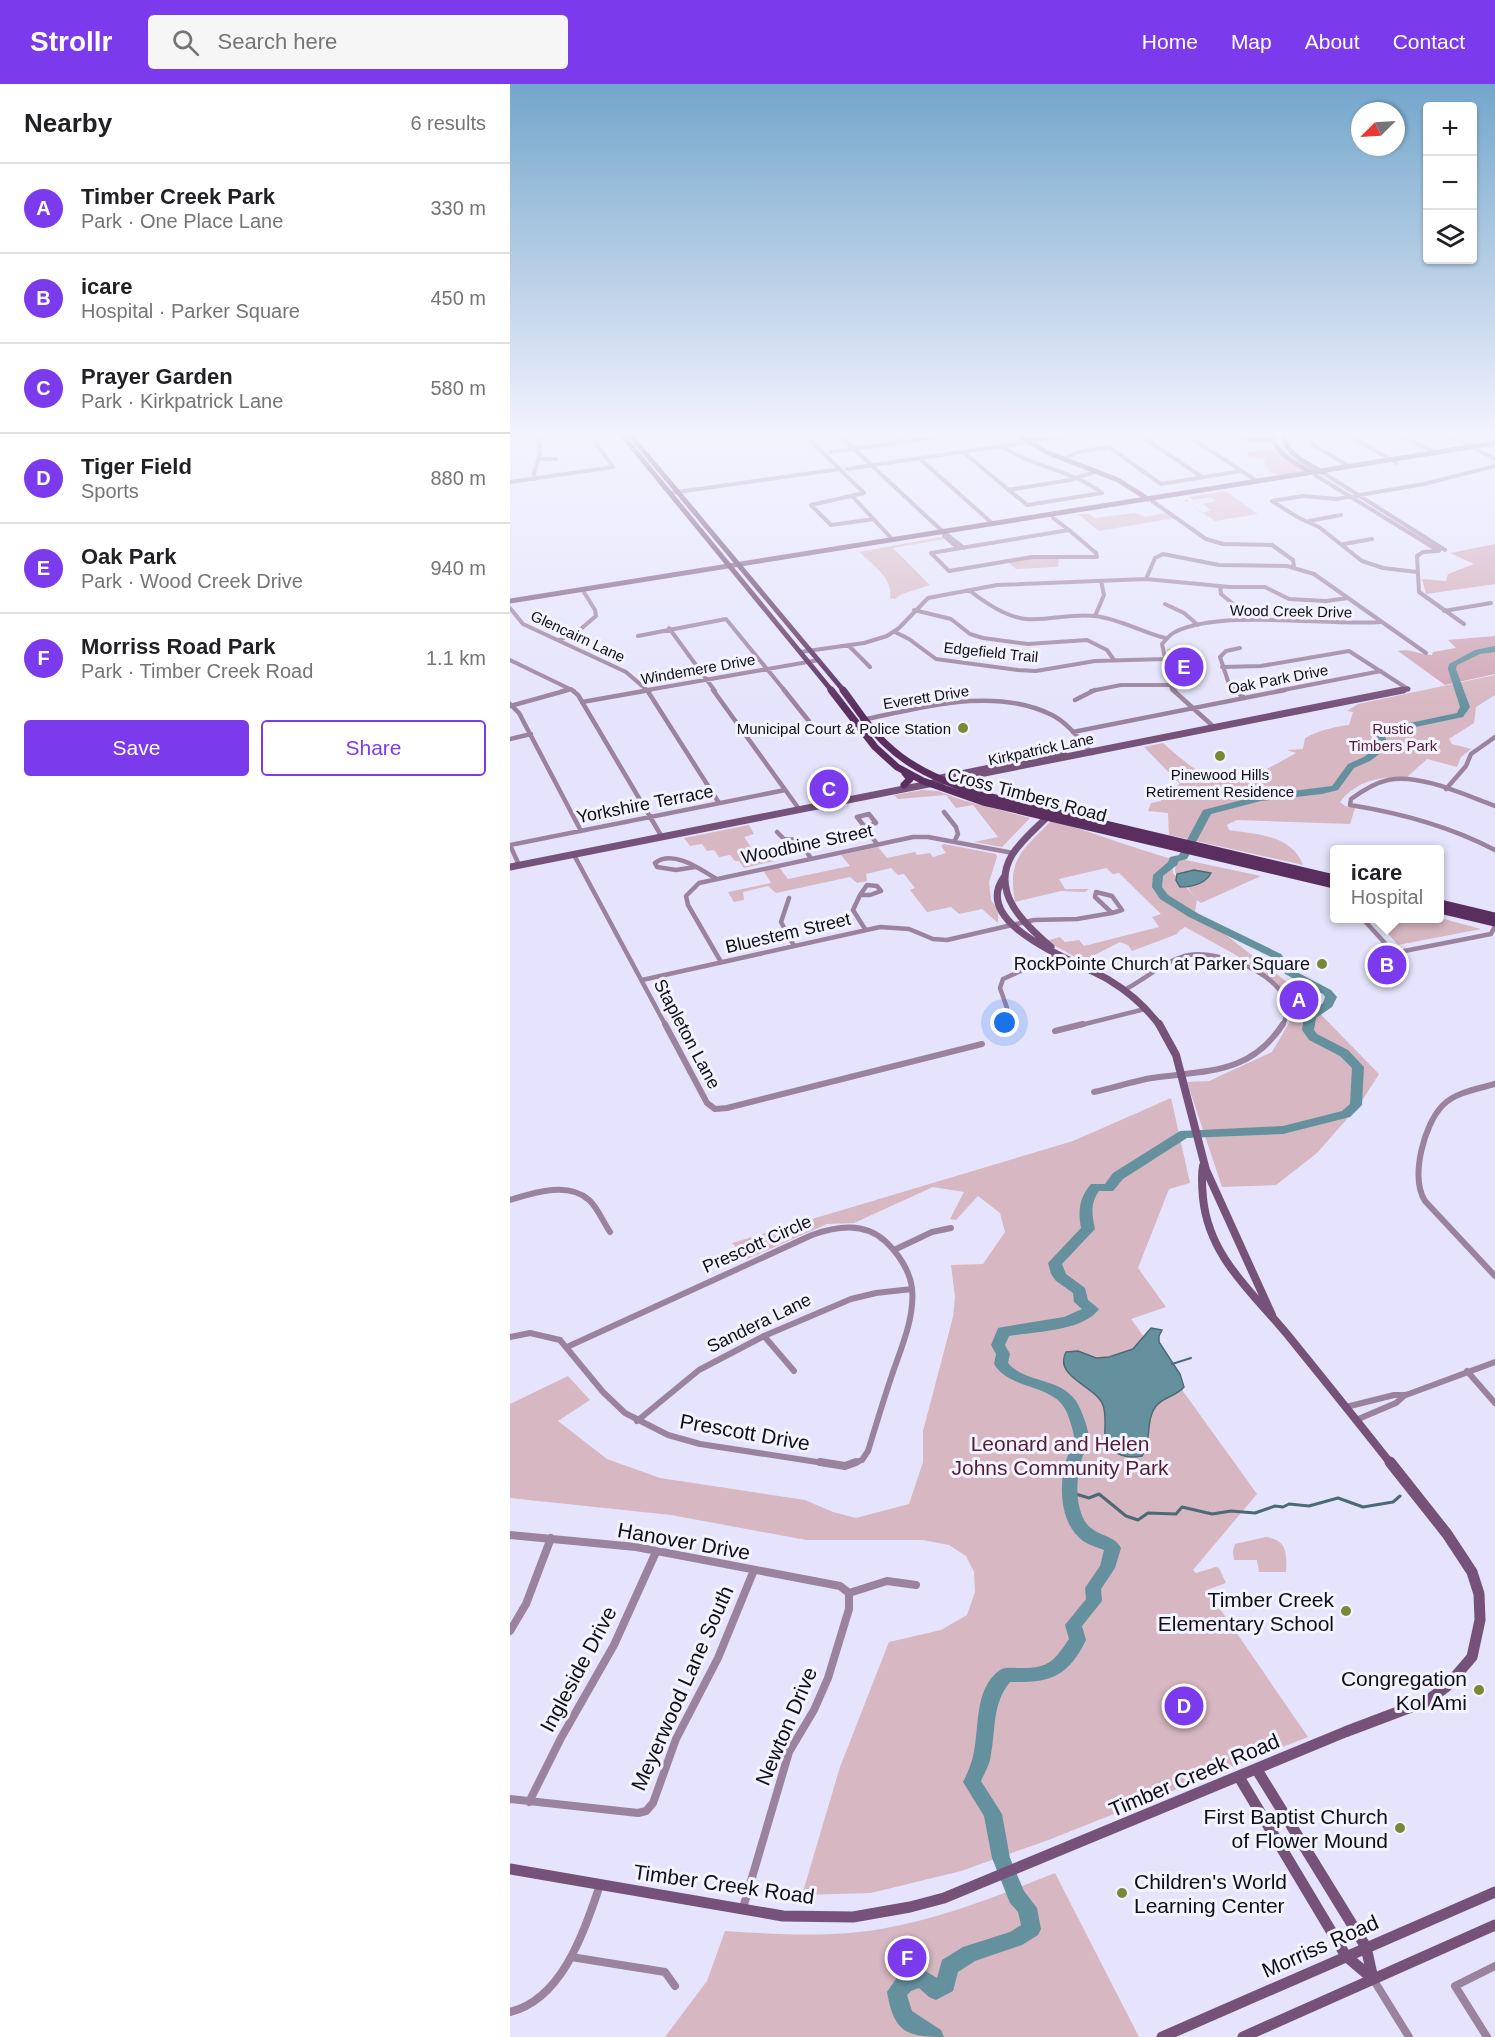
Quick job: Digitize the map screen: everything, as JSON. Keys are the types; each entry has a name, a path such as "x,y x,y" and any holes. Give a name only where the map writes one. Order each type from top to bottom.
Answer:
{"main road":[{"path":"699,528 706,527"},
{"name":"Cross Timbers Road","path":"707,527 819,660 879,736 896,753 934,781 983,802 1330,877"},
{"name":"Cross Timbers Road","path":"699,528 867,738 884,756 923,781 946,782 1050,815"},
{"path":"755,598 765,597"},
{"path":"772,620 783,618"},
{"path":"833,693 843,692"},
{"path":"867,738 879,736"},
{"path":"903,770 910,779 904,785"},
{"name":"Cross Timbers Road","path":"1211,853 1330,884"},
{"path":"1444,904 1495,916"},
{"path":"1444,911 1495,925"}],"street":[{"path":"881,527 893,540"},
{"path":"939,527 964,548"},
{"path":"855,548 978,527"},
{"path":"510,604 730,567 992,527"},
{"path":"1065,527 1069,530 1096,553 1097,557 1032,557 949,571 931,553 1069,530"},
{"path":"1189,527 1206,539 1223,544 1276,547 1293,560 1294,567"},
{"path":"1317,527 1344,544 1355,557 1367,563 1383,568 1417,572"},
{"path":"1402,527 1439,550"},
{"path":"1406,527 1439,550"},
{"path":"946,534 958,548"},
{"path":"1260,537 1261,545"},
{"path":"1344,544 1372,539"},
{"path":"1439,550 1417,556 1419,592 1464,624"},
{"path":"1146,579 1155,558 1162,554 1219,565 1294,567 1314,574 1426,653"},
{"path":"801,653 877,640 895,632 928,598 997,585 1146,579 1270,588 1289,599 1326,601 1348,598"},
{"path":"1095,616 1104,596 1101,580"},
{"path":"1044,584 1045,591"},
{"path":"1220,586 1221,594 1248,616 1249,620"},
{"path":"969,590 982,600 1022,619 1067,615 1095,616 1128,624 1146,633 1165,638 1162,644 1171,685 1176,694 1213,726"},
{"path":"559,640 576,633 596,616 595,610 583,591"},
{"path":"1444,611 1491,603"},
{"name":"Glencairn Lane","path":"510,604 523,624 626,672 648,691 719,803"},
{"path":"1166,604 1184,613 1198,625"},
{"path":"914,610 951,619 977,637 1032,644 1065,639 1085,640 1107,650 1114,660"},
{"path":"638,636 727,618 812,725"},
{"name":"Wood Creek Drive","path":"1165,638 1172,632 1198,625 1249,620 1360,625 1382,622"},
{"path":"669,628 799,809"},
{"name":"Edgefield Trail","path":"895,632 909,639 936,659 1018,670 1036,671 1095,661 1164,659"},
{"path":"847,645 870,667"},
{"path":"1240,648 1223,652 1221,657 1222,667 1229,684 1244,698"},
{"path":"1222,667 1261,666 1322,653 1349,651 1406,687"},
{"path":"510,660 571,689 582,702 662,837"},
{"name":"Windemere Drive","path":"582,702 819,660"},
{"name":"Oak Park Drive","path":"1073,732 1381,671"},
{"path":"1075,700 1089,691 1171,685"},
{"name":"Kirkpatrick Lane","path":"510,867 1406,687"},
{"path":"511,705 571,689"},
{"name":"Everett Drive","path":"855,721 956,703 984,702 1034,708 1052,716 1073,732 1090,750"},
{"path":"511,705 519,713 531,734 581,831"},
{"path":"510,739 531,734"},
{"path":"1446,789 1472,754 1495,736"},
{"name":"Kirkpatrick Lane","path":"946,782 1032,762"},
{"path":"1495,806 1446,789 1392,779 1366,788 1351,799 1350,805 1418,817 1468,835 1495,850"},
{"name":"Kirkpatrick Lane","path":"837,802 923,781"},
{"name":"Yorkshire Terrace","path":"510,845 785,790"},
{"path":"944,812 957,830 958,834 954,842"},
{"name":"Timber Creek Road","path":"1050,815 1013,854 1003,874 1009,902 1023,923 1059,953"},
{"path":"863,826 877,844"},
{"path":"777,832 784,839 799,840 810,857"},
{"name":"Woodbine Street","path":"721,962 688,905 686,896 699,883 810,857 913,837 954,842 1013,854"},
{"path":"510,845 519,865"},
{"name":"Stapleton Lane","path":"574,855 707,1103 715,1109 727,1108 982,1044"},
{"path":"695,867 682,870 663,869 657,867 655,862 674,857 695,867 715,878"},
{"name":"Timber Creek Road","path":"1004,877 999,882 997,898 1000,909 1013,925 1028,938 1124,990 1159,1025 1172,1045 1182,1076 1203,1166 1214,1185 1273,1318"},
{"path":"1013,925 1034,920 1077,919 1112,913 1122,910 1120,904 1106,891 1096,892 1095,897 1112,913"},
{"path":"860,895 853,910 865,929"},
{"path":"789,898 781,922 794,946"},
{"path":"1367,923 1394,953 1491,934 1495,925"},
{"name":"Bluestem Street","path":"642,980 865,929 889,927 909,929 939,940 952,940 1013,925"},
{"path":"1006,1008 1000,988 1003,979 1059,953"},
{"path":"1094,1092 1152,1078 1182,1076 1222,1069 1258,1054 1272,1041 1285,1021 1288,1009 1285,998 1261,975 1234,960 1213,954 1185,957 1160,965 1140,984 1124,990"},
{"path":"1055,1031 1145,1009"},
{"path":"1495,1084 1458,1095 1442,1106 1424,1146 1417,1176 1420,1193 1425,1201 1495,1276"},
{"name":"Timber Creek Road","path":"510,1869 783,1916 853,1917 931,1902 1239,1778 1345,1732 1427,1701 1447,1686 1472,1657 1478,1637 1479,1594 1468,1564 1447,1534 1346,1407 1225,1261 1216,1245 1204,1208 1201,1174 1203,1166"},
{"path":"510,1200 557,1190 581,1195 589,1200 610,1232"},
{"name":"Prescott Circle","path":"567,1347 819,1232 841,1227 854,1227 875,1234 894,1250 905,1269 912,1289 910,1319 866,1454"},
{"path":"894,1250 932,1232 951,1227"},
{"name":"Sandera Lane","path":"637,1421 699,1370 764,1336 851,1299 912,1289"},
{"name":"Prescott Drive","path":"510,1337 530,1333 560,1340 603,1392 637,1421 669,1435 700,1444 844,1466 862,1460 866,1454"},
{"path":"764,1336 794,1371"},
{"path":"1356,1420 1396,1403 1406,1395 1495,1362"},
{"path":"1467,1371 1495,1403"},
{"path":"1346,1407 1394,1395 1406,1395"},
{"name":"Hanover Drive","path":"510,1535 636,1547 840,1586 849,1593"},
{"path":"510,1631 526,1604 551,1538"},
{"name":"Ingleside Drive","path":"529,1802 561,1738 615,1645 656,1552"},
{"name":"Meyerwood Lane South","path":"510,1799 638,1814 646,1810 652,1803 676,1739 718,1658 754,1569"},
{"path":"849,1593 887,1581 916,1585"},
{"name":"Newton Drive","path":"743,1908 789,1752 814,1710 828,1678 849,1609 849,1593"},
{"path":"1257,1770 1366,1947 1373,1979"},
{"path":"1239,1778 1346,1956 1373,1979 1409,2037"},
{"path":"510,2013 530,2007 571,1957 590,1915 600,1885"},
{"name":"Morriss Road","path":"1162,2037 1495,1892"},
{"path":"1243,2037 1495,1925"},
{"path":"571,1957 665,1972 675,1986"},
{"path":"1487,2037 1455,1986 1495,1966"}],"green space":[{"path":"1094,527 1121,527 1099,531"},
{"path":"940,537 945,539 893,548 930,585 902,594 895,599 890,598 889,584 881,572 859,552"},
{"path":"1032,558 1059,558 1058,567 1016,569 1008,562"},
{"path":"1192,646 1197,674 1173,674 1167,649"},
{"name":"Rustic Timbers Park","path":"1495,675 1495,695 1476,707 1474,723 1449,739 1452,744 1471,749 1461,757 1457,767 1427,759 1406,778 1379,779 1362,784 1340,802 1345,806 1355,808 1350,824 1237,820 1227,825 1229,830 1261,835 1282,842 1291,847 1303,865 1169,835 1168,813 1148,811 1151,803 1161,801 1159,796 1180,784 1144,747 1163,743 1198,771 1213,778 1241,779 1256,774 1296,753 1287,750 1303,749 1305,738 1311,735 1349,725 1353,712 1347,711 1358,704"},
{"path":"922,790 938,791 962,800 1030,818 1002,847 974,842 998,837 973,805 956,808 946,795 898,799 894,795"},
{"path":"1051,821 1172,859 1173,873 1195,897 1175,872 1176,858 1261,876 1201,903 1197,900 1195,911 1297,990 1379,1074 1360,1104 1317,1153 1276,1185 1222,1187 1187,1082 1209,1081 1272,1052 1289,1023 1294,1007 1285,994 1260,971 1185,927 1177,934 1132,951 1128,945 1120,942 1083,961 1046,941 1060,937 1065,942 1079,940 1084,946 1159,927 1152,917 1161,914 1119,873 1113,874 1106,868 1059,879 1065,889 1089,889 1085,892 1061,891 1015,902 1013,875 1015,865 1025,848"},
{"path":"749,825 754,834 744,837 753,850 765,847 774,861 744,868 730,855 719,857 714,850 707,851 702,844 690,846 684,838"},
{"path":"944,844 996,854 989,882 991,900 998,910 998,923 982,909 959,914 951,907 927,912 910,890 915,888 904,874 898,875 891,868 866,874 867,881 857,883 850,877 776,893 768,886 743,892 744,900 734,902 728,892 771,883 763,870 779,867 788,879 850,866 841,855 878,847 887,858 915,852 917,855 930,853 933,857 946,853 941,846"},
{"path":"1444,919 1481,929 1398,945 1379,923 1444,923"},
{"name":"Leonard and Helen Johns Community Park","path":"1171,1098 1190,1183 1169,1189 1138,1268 1166,1307 1131,1319 1257,1494 1193,1570 1196,1573 1219,1568 1226,1583 1207,1590 1308,1737 1051,1839 961,1871 871,1893 802,1895 840,1767 889,1642 941,1630 967,1615 975,1592 974,1572 966,1556 949,1545 923,1540 806,1540 671,1515 510,1498 510,1404 568,1376 590,1400 558,1421 607,1459 660,1478 805,1500 833,1512 856,1518 909,1504 923,1462 923,1431 953,1317 955,1297 951,1265 983,1264 1005,1232 1000,1213 978,1196 956,1220 950,1219 964,1192 933,1187 854,1223 827,1224 747,1259 732,1243 1073,1141"},
{"path":"1266,1537 1282,1544 1286,1553 1286,1572 1259,1572 1257,1560 1234,1560 1235,1544"},
{"path":"1055,1873 1139,2037 665,2037 707,1981 725,1931 823,1934 881,1929 948,1913"}],"shaded area":[{"path":"1495,544 1495,584 1426,594 1422,579 1446,581 1448,574 1474,564 1450,553"},
{"path":"1495,636 1495,674 1445,685 1398,651 1408,650 1432,655 1433,652 1456,648 1448,640"}],"water":[{"path":"1194,870 1211,873 1198,884 1180,887 1176,880 1177,874"},
{"path":"1151,1328 1162,1330 1159,1342 1180,1374 1184,1387 1156,1406 1151,1418 1145,1450 1142,1456 1131,1457 1117,1453 1105,1442 1103,1405 1099,1398 1070,1375 1065,1368 1064,1361 1066,1352 1078,1351 1096,1358 1109,1357 1133,1349"}],"waterway":[{"path":"934,2037 908,2021 902,2012 897,1992 905,1983 922,1978 936,1990 946,1984 949,1967 970,1954 1015,1939 1031,1929 1027,1908 1017,1897 1001,1858 993,1814 972,1782 982,1755 989,1701 1006,1675 1042,1674 1050,1672 1063,1662 1078,1640 1073,1625 1094,1601 1093,1588 1107,1568 1113,1548 1085,1533 1073,1512 1070,1500 1071,1475 1073,1462 1082,1440 1070,1404 1053,1389 1014,1376 1007,1371 1001,1364 1003,1354 998,1345 1003,1332 1076,1319 1092,1309 1081,1302 1080,1291 1061,1278 1055,1263 1088,1229 1087,1201 1096,1187 1108,1188 1118,1176 1184,1134 1283,1130 1346,1114 1356,1105 1358,1067 1344,1053 1313,1037 1308,1030 1310,1017 1328,1005 1331,997 1327,992 1289,972 1277,956 1193,915 1164,897 1157,887 1158,875 1173,863 1174,859 1183,857 1207,812 1261,798 1335,788 1351,766 1367,759 1383,747 1380,734 1404,731 1408,726 1460,715 1465,707 1452,669 1453,664 1478,652 1495,649"},
{"path":"1172,1364 1191,1358"},
{"path":"1069,1492 1089,1498 1099,1494 1126,1516 1138,1520 1148,1513 1176,1514 1182,1507 1212,1514 1231,1511 1255,1513 1275,1506 1283,1507 1289,1504 1309,1506 1338,1498 1363,1507 1393,1502 1400,1496"}],"place":[{"name":"Oak Park","path":"1184,667"},
{"name":"Municipal Court & Police Station","path":"963,728"},
{"name":"Pinewood Hills Retirement Residence","path":"1220,756"},
{"name":"Prayer Garden","path":"829,789"},
{"name":"RockPointe Church at Parker Square","path":"1322,964"},
{"name":"icare","path":"1387,965"},
{"name":"Timber Creek Park","path":"1299,1000"},
{"name":"Timber Creek Elementary School","path":"1346,1611"},
{"name":"Congregation Kol Ami","path":"1479,1690"},
{"name":"Tiger Field","path":"1184,1706"},
{"name":"First Baptist Church of Flower Mound","path":"1400,1828"},
{"name":"Children's World Learning Center","path":"1122,1893"},
{"name":"Morriss Road Park","path":"907,1958"}]}
